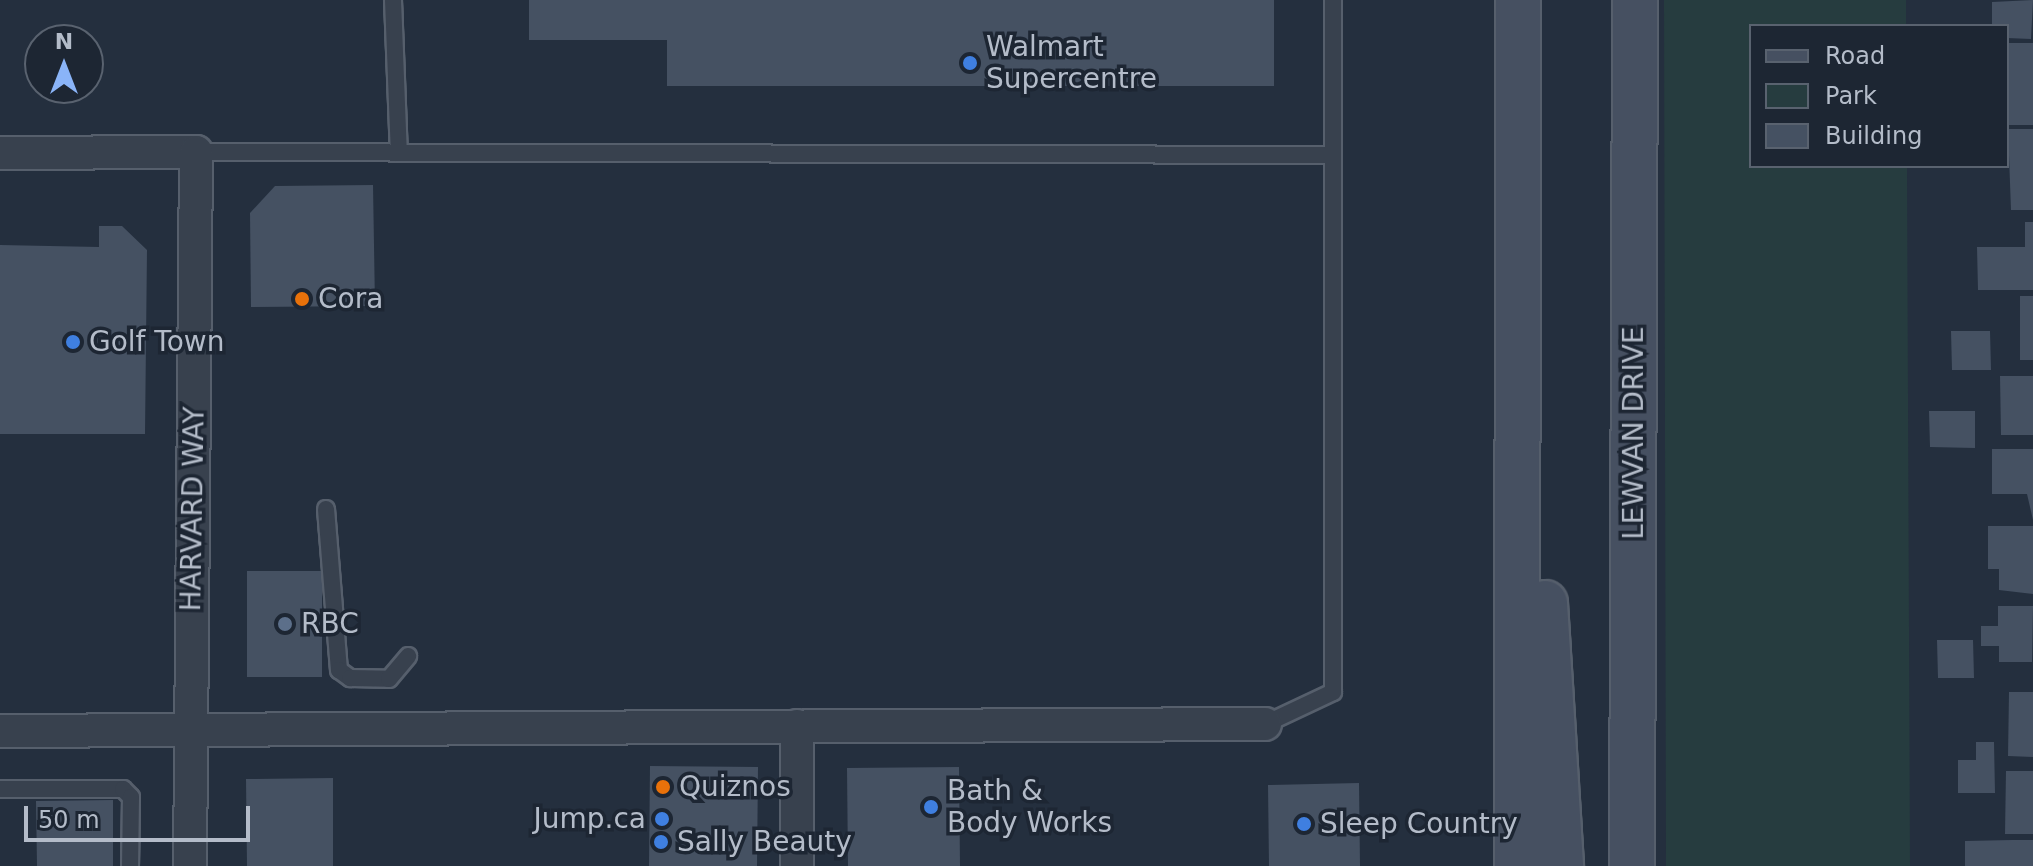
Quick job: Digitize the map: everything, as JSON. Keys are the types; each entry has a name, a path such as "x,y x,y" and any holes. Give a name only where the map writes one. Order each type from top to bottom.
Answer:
{"main road":[{"path":"1517,866 1518,0"},
{"name":"LEWVAN DRIVE","path":"1632,866 1635,0"},
{"path":"1519,193 1561,866"}],"street":[{"path":"0,153 196,152"},
{"name":"HARVARD WAY","path":"190,866 196,152"},
{"path":"0,731 1265,724"},
{"path":"797,726 797,866"}],"lane":[{"path":"393,0 399,153"},
{"path":"1265,724 1333,692 1333,0"},
{"path":"196,152 1333,155"},
{"path":"326,509 339,670 350,678 389,679 408,656"},
{"path":"0,789 123,789 131,797 130,866"}],"green space":[{"path":"1664,0 1906,0 1906,24 1749,24 1749,168 1907,168 1910,866 1666,866"}],"building":[{"name":"Walmart Supercentre","path":"529,0 1274,0 1274,86 667,86 667,40 529,40"},
{"path":"2033,0 2031,39 2009,38 2009,24 1992,24 1992,2"},
{"path":"2009,43 2033,43 2033,125 2009,125"},
{"path":"2009,129 2033,129 2033,210 2011,210"},
{"path":"373,185 375,306 251,307 250,213 275,186"},
{"path":"2025,222 2033,222 2033,290 1978,290 1977,247 2025,247"},
{"name":"Golf Town","path":"99,226 122,226 147,250 145,434 0,434 0,245 99,247"},
{"path":"2020,296 2033,296 2033,360 2020,360"},
{"path":"1951,331 1990,331 1991,370 1952,370"},
{"path":"2000,376 2033,376 2033,435 2001,435"},
{"path":"1929,411 1975,411 1975,448 1930,447"},
{"path":"1992,449 2033,449 2033,520 2027,494 1992,494"},
{"path":"1988,526 2033,526 2033,594 1999,590 1999,569 1988,569"},
{"name":"RBC","path":"247,571 322,571 322,677 247,677"},
{"path":"1998,606 2033,606 2032,662 1999,662 1999,646 1981,646 1981,626 1998,626"},
{"path":"1937,640 1973,640 1974,678 1938,678"},
{"path":"2009,692 2033,692 2033,757 2008,756"},
{"path":"1976,742 1994,742 1995,793 1958,793 1958,760 1976,760"},
{"path":"650,766 758,767 757,866 649,866"},
{"path":"959,767 960,866 848,866 847,768"},
{"path":"2006,771 2033,771 2033,834 2005,834"},
{"path":"333,778 333,866 247,866 246,779"},
{"path":"1359,783 1360,866 1269,866 1268,785"},
{"path":"113,800 113,866 37,866 36,801"},
{"path":"2033,840 2033,866 1965,866 1965,841"}],"place":[{"name":"Walmart Supercentre","path":"970,63"},
{"name":"Cora","path":"302,299"},
{"name":"Golf Town","path":"73,342"},
{"name":"RBC","path":"285,624"},
{"name":"Quiznos","path":"663,787"},
{"name":"Bath & Body Works","path":"931,807"},
{"name":"Jump.ca","path":"662,819"},
{"name":"Sleep Country","path":"1304,824"},
{"name":"Sally Beauty","path":"661,842"}]}
